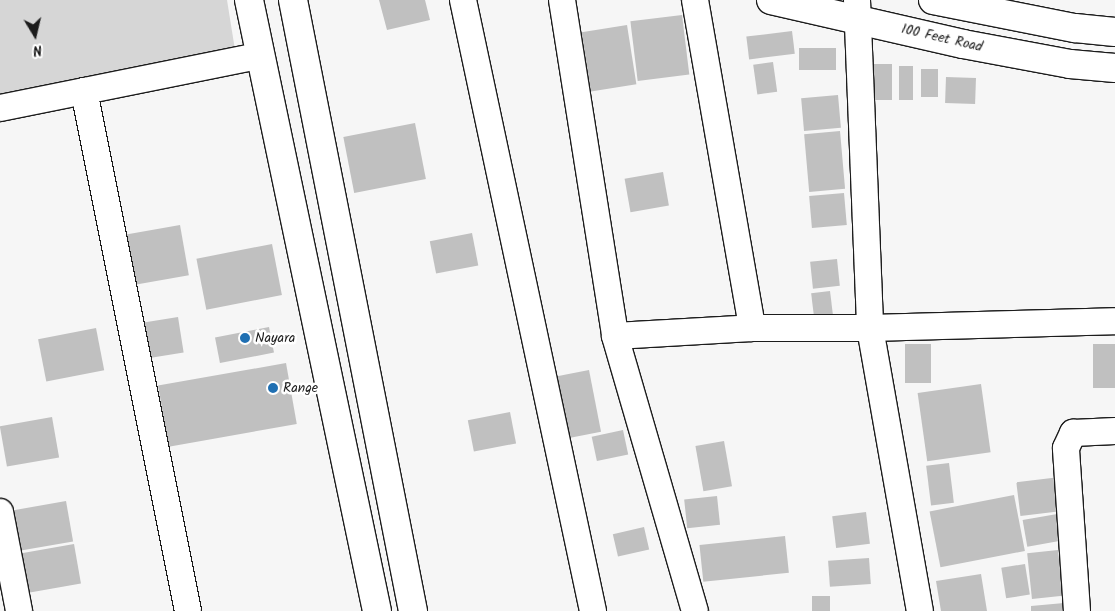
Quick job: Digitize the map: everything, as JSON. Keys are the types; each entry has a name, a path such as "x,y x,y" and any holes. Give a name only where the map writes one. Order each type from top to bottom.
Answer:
{"main road":[{"path":"249,0 259,56 377,611"},
{"path":"293,0 413,611"},
{"name":"100 Feet Road","path":"772,0 857,9 963,44 1070,64 1115,68"},
{"path":"933,0 1075,28 1115,32"},
{"path":"321,350 360,342"}],"street":[{"path":"464,0 593,611"},
{"path":"562,0 614,336 695,611"},
{"path":"694,0 752,328"},
{"path":"857,9 870,328 920,611"},
{"path":"0,108 259,56"},
{"path":"84,91 188,611"},
{"path":"614,336 752,328 870,328 1115,321"},
{"path":"1077,611 1066,448 1073,433 1115,431"},
{"path":"0,512 19,611"}],"shaded area":[{"path":"0,0 227,0 235,50 0,97"}],"building":[{"path":"379,0 425,0 430,20 387,30"},
{"path":"682,15 689,75 638,81 630,21"},
{"path":"627,25 636,84 591,91 582,32"},
{"path":"792,31 795,54 749,59 746,37"},
{"path":"799,48 836,48 836,70 799,70"},
{"path":"773,62 777,92 757,94 753,65"},
{"path":"864,64 892,64 892,100 864,100"},
{"path":"899,66 913,66 913,100 899,100"},
{"path":"921,69 938,69 938,97 921,97"},
{"path":"946,77 976,78 975,104 945,103"},
{"path":"838,95 841,128 804,131 801,98"},
{"path":"415,123 426,179 354,193 343,137"},
{"path":"840,131 845,189 809,192 804,134"},
{"path":"663,172 669,205 630,212 625,179"},
{"path":"844,193 847,225 812,228 809,196"},
{"path":"180,225 189,275 131,285 122,235"},
{"path":"472,233 478,265 436,274 430,241"},
{"path":"272,244 282,295 206,310 196,259"},
{"path":"837,259 840,286 813,289 810,262"},
{"path":"830,291 833,316 814,318 811,293"},
{"path":"178,317 184,353 140,359 135,324"},
{"path":"269,327 274,353 220,363 215,337"},
{"path":"96,328 104,370 46,381 38,339"},
{"path":"905,344 931,344 931,383 905,383"},
{"path":"1093,344 1115,344 1115,388 1093,388"},
{"path":"286,363 297,424 169,447 158,386"},
{"path":"589,370 601,432 563,439 551,377"},
{"path":"981,384 991,452 927,461 918,393"},
{"path":"510,412 516,443 474,452 468,420"},
{"path":"52,417 59,457 7,467 0,426"},
{"path":"623,430 628,454 597,461 592,437"},
{"path":"724,441 732,486 703,491 695,446"},
{"path":"949,463 954,503 931,506 926,466"},
{"path":"1060,477 1064,511 1020,516 1016,482"},
{"path":"1014,495 1025,551 940,567 930,511"},
{"path":"717,496 720,525 687,528 684,499"},
{"path":"66,501 73,541 15,552 8,511"},
{"path":"866,512 870,544 836,548 832,516"},
{"path":"1063,513 1068,540 1027,547 1023,520"},
{"path":"644,527 649,549 618,557 613,534"},
{"path":"785,536 789,573 703,582 699,545"},
{"path":"74,544 81,583 23,594 16,554"},
{"path":"1058,550 1063,596 1032,599 1027,553"},
{"path":"869,558 871,584 830,587 828,561"},
{"path":"1025,564 1030,595 1006,598 1001,568"},
{"path":"981,574 987,611 941,611 936,581"},
{"path":"812,596 830,596 830,611 812,611"},
{"path":"1064,603 1064,611 1031,611 1031,606"}],"place":[{"name":"Nayara","path":"245,338"},
{"name":"Range","path":"273,388"}]}
